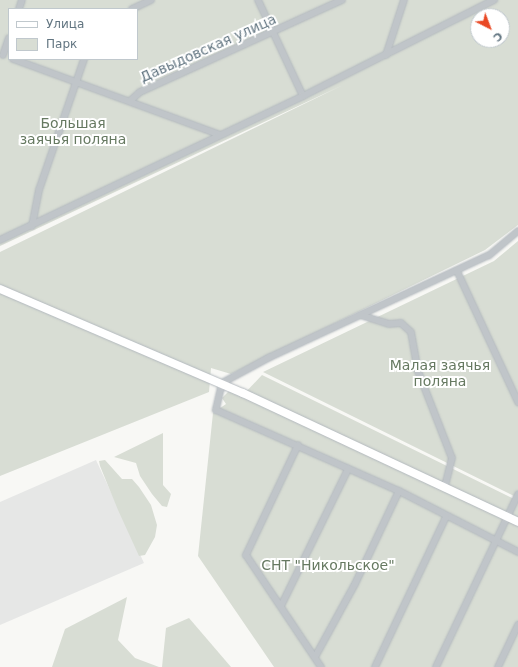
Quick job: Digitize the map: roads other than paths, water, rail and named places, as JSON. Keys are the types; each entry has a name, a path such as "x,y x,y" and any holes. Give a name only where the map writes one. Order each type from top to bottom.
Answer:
{"street":[{"path":"134,8 151,0"},
{"path":"258,0 272,33 303,96"},
{"name":"Давыдовская улица","path":"130,100 140,92 342,0"},
{"path":"386,55 404,0"},
{"path":"0,240 303,96 494,0"},
{"path":"4,56 8,42"},
{"path":"16,60 221,134"},
{"path":"32,226 40,190 84,60"},
{"path":"222,383 360,315 490,256 518,231"},
{"path":"457,271 518,402"},
{"path":"0,289 222,383 518,522"},
{"path":"360,315 389,324 401,323 411,332 418,371 452,458 445,488"},
{"path":"222,383 216,410 399,491 446,517 518,552"},
{"path":"298,445 246,555 316,657 321,667"},
{"path":"281,606 348,469"},
{"path":"316,657 355,584 399,491"},
{"path":"436,667 509,518 518,494"},
{"path":"375,667 446,517"},
{"path":"498,667 518,625"}],"park label":[{"name":"Большая заячья поляна","path":"73,132"},
{"name":"Малая заячья поляна","path":"440,374"},
{"name":"СНТ \"Никольское\"","path":"328,565"}]}
